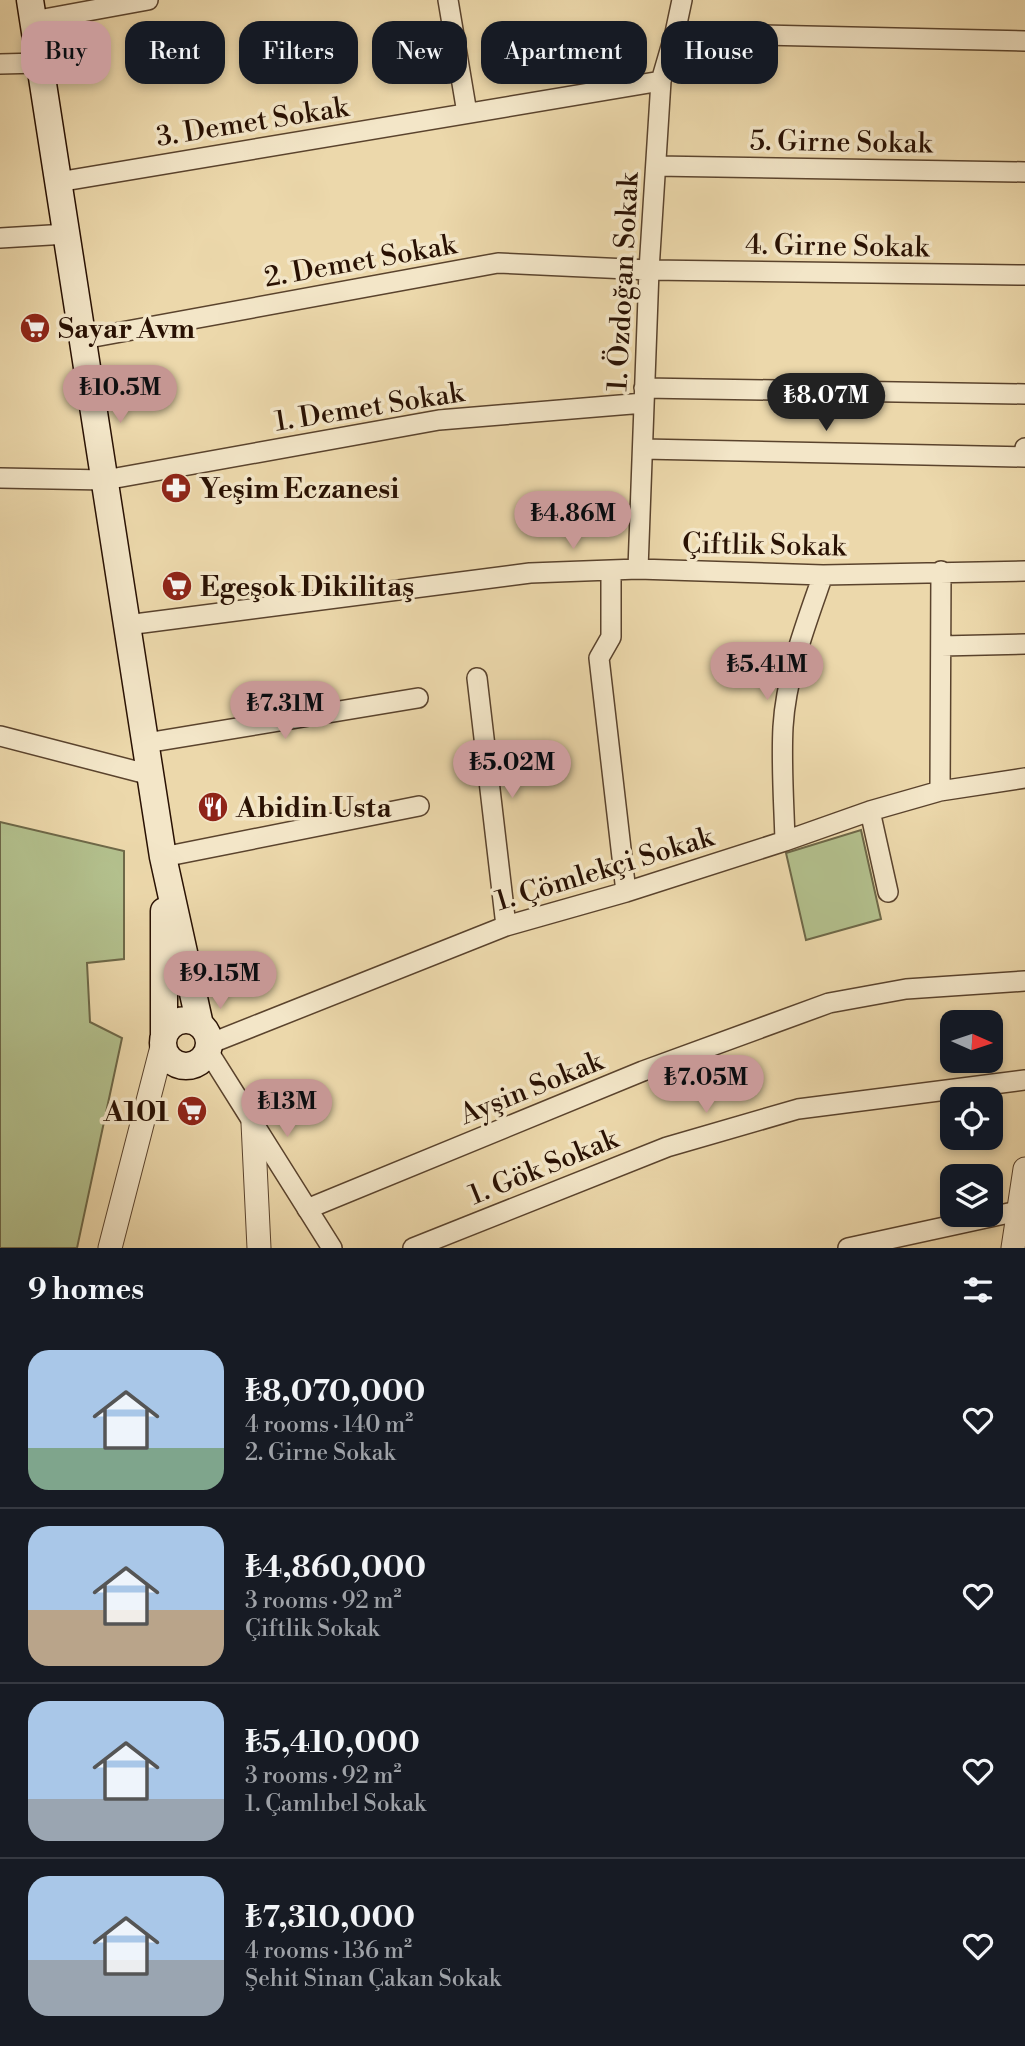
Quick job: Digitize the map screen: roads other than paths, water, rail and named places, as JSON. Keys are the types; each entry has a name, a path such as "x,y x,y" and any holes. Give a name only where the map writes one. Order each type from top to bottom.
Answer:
{"main road":[{"path":"43,84 163,857 206,1040 203,1059 186,1067 177,1065 165,1052 163,857"},
{"path":"164,1039 168,1029 187,1020 206,1040"}],"street":[{"path":"32,10 148,0"},
{"path":"448,0 467,113"},
{"name":"1. Özdoğan Sokak","path":"678,21 682,0"},
{"path":"778,35 1025,41"},
{"path":"0,64 21,63"},
{"name":"3. Demet Sokak","path":"58,182 661,81"},
{"name":"1. Özdoğan Sokak","path":"638,569 649,270 661,81"},
{"name":"5. Girne Sokak","path":"656,166 1025,172"},
{"path":"0,238 67,234"},
{"name":"2. Demet Sokak","path":"83,340 498,263 649,270"},
{"name":"4. Girne Sokak","path":"649,270 1025,275"},
{"name":"1. Demet Sokak","path":"0,478 105,480 439,420 644,396 1025,394"},
{"path":"643,449 1024,457 1025,448"},
{"name":"Çiftlik Sokak","path":"127,625 530,573 638,569 823,575 1025,571"},
{"path":"611,570 611,637 599,658 626,892"},
{"path":"940,791 941,571"},
{"path":"785,841 783,726 790,682 823,575"},
{"path":"941,646 1025,644"},
{"path":"477,678 506,926"},
{"path":"146,743 418,698"},
{"path":"0,736 151,775"},
{"name":"1. Çömlekçi Sokak","path":"206,1040 506,926 626,892 870,811 940,791 1025,778"},
{"path":"163,857 419,806"},
{"path":"870,811 888,892"},
{"name":"Ayşin Sokak","path":"307,1209 643,1071 829,1003 906,989 1025,981"},
{"path":"110,1248 164,1039"},
{"path":"206,1040 253,1122 332,1248"},
{"name":"1. Gök Sokak","path":"413,1248 667,1147 798,1109 1025,1080"},
{"path":"253,1122 260,1248"},
{"path":"1013,1248 1025,1169"},
{"path":"848,1248 1018,1211"}],"place":[{"name":"Sayar Avm","path":"35,328"},
{"name":"Yeşim Eczanesi","path":"176,488"},
{"name":"Egeşok Dikilitaş","path":"177,586"},
{"name":"Abidin Usta","path":"213,807"},
{"name":"A101","path":"192,1111"}]}
